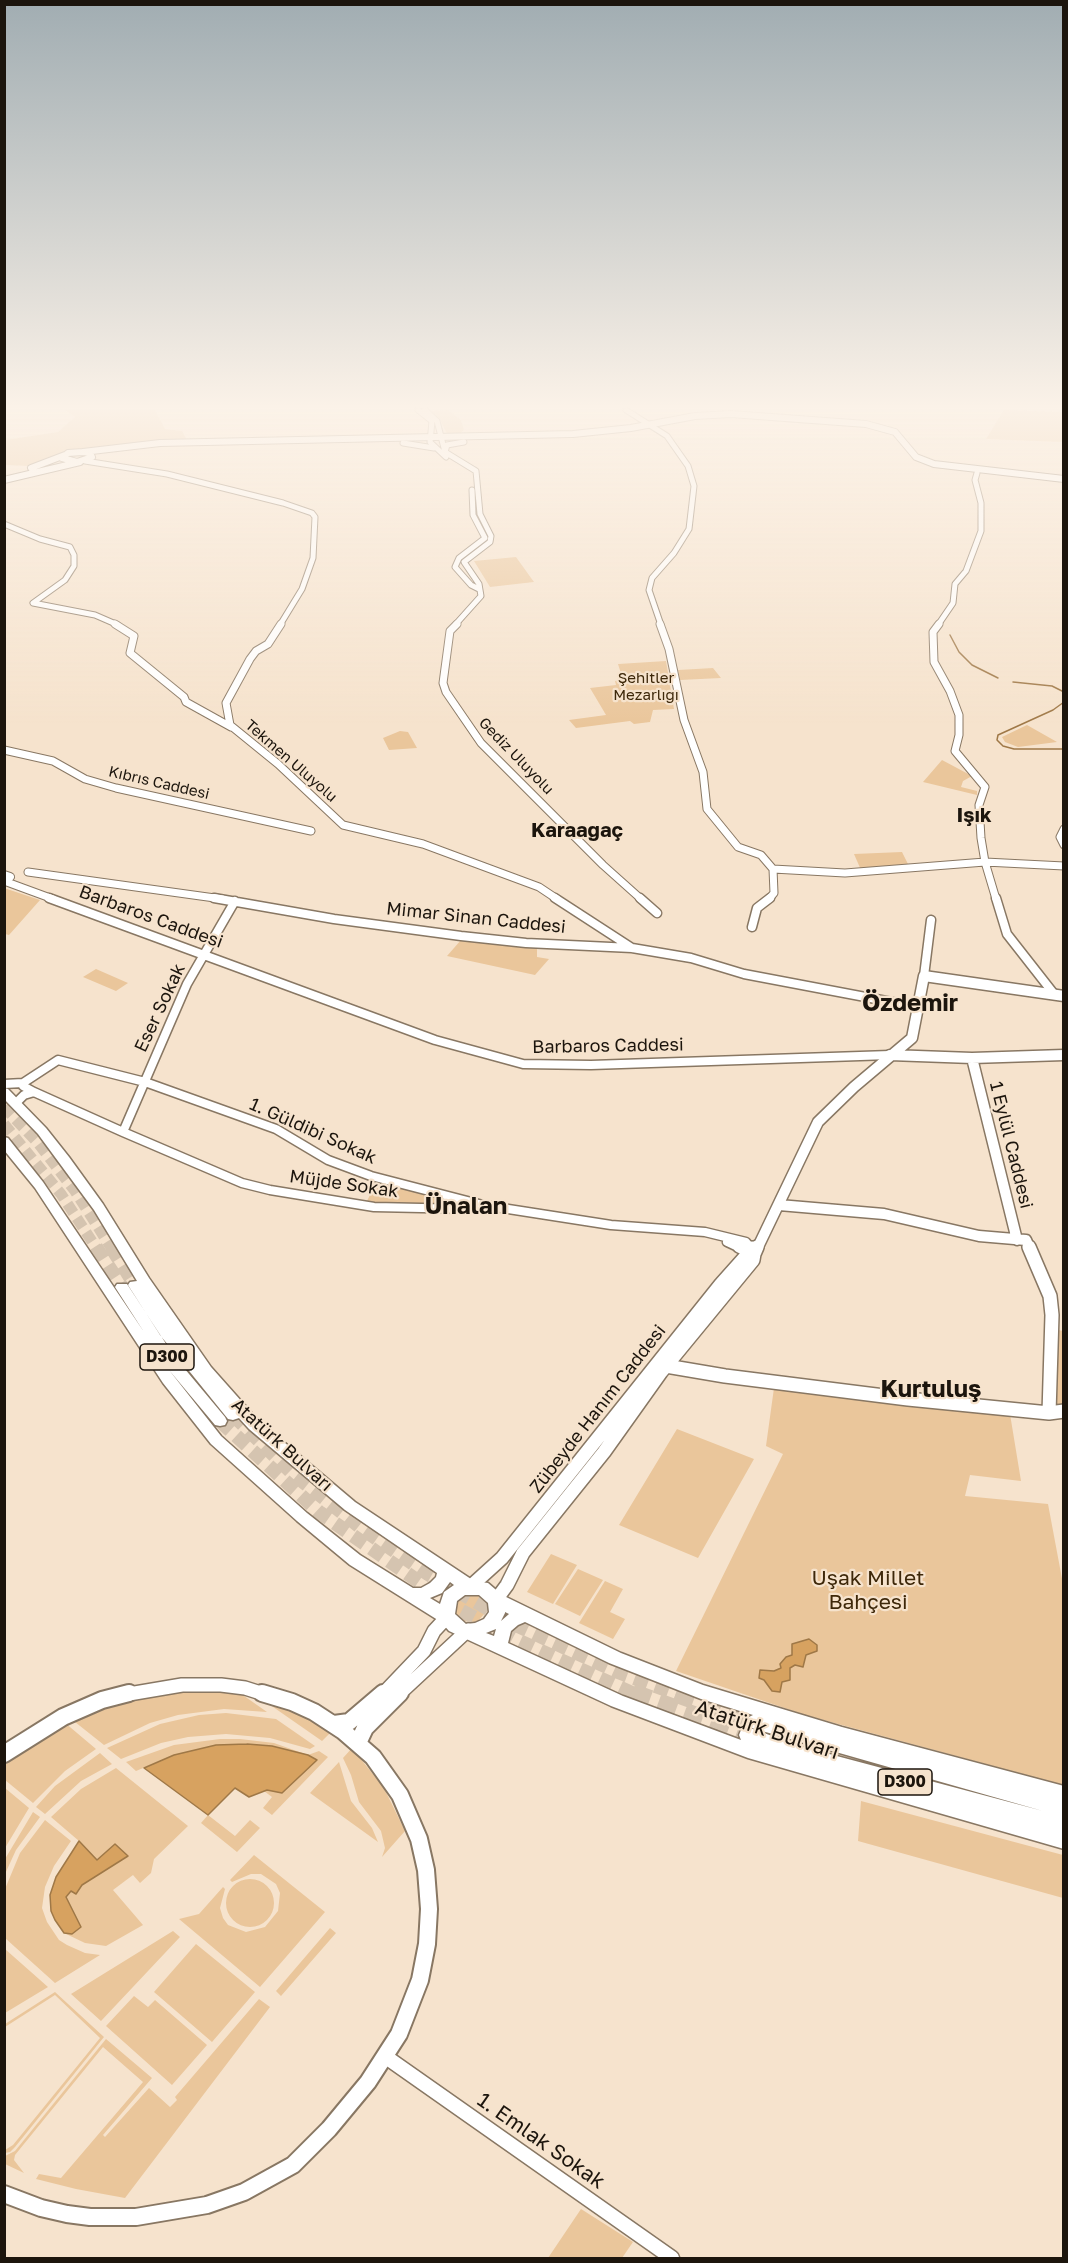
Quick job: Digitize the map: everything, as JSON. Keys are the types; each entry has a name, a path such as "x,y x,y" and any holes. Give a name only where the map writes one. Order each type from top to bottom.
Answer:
{"highway":[{"name":"Atatürk Bulvarı","path":"4,1091 10,1103 65,1160 99,1207 179,1333 206,1371 239,1409 350,1506 470,1587 482,1588 496,1600 615,1658 701,1692 842,1735 1064,1794"},
{"name":"Atatürk Bulvarı","path":"4,1141 39,1185 168,1379 216,1440 294,1510 355,1560 447,1617 455,1626 468,1630 617,1701 748,1750 1064,1841"},
{"name":"Atatürk Bulvarı","path":"128,1286 169,1359 226,1418"},
{"path":"410,1594 423,1594 436,1588 444,1580 446,1570"},
{"path":"447,1617 446,1610 450,1597 462,1588 470,1587"},
{"path":"468,1630 476,1630 490,1624 497,1613 496,1600"},
{"path":"499,1645 504,1628 512,1620 525,1614"},
{"name":"Atatürk Bulvarı","path":"1064,1809 751,1729 803,1755 1064,1825"}],"main road":[{"path":"4,875 10,877 4,881"},
{"path":"924,976 1059,995"},
{"name":"Zübeyde Hanım Caddesi","path":"496,1600 507,1585 523,1553 604,1452 666,1366 753,1260 818,1122 890,1055 902,1049 912,1038 924,976"},
{"name":"Barbaros Caddesi","path":"890,1055 972,1058 1064,1055"},
{"name":"1 Eylül Caddesi","path":"972,1058 1022,1240 1050,1296 1052,1315 1049,1413"},
{"path":"779,1205 884,1214 979,1236 1022,1240"},
{"name":"Zübeyde Hanım Caddesi","path":"470,1587 502,1558 714,1293 746,1256 754,1254"},
{"path":"666,1366 725,1376 908,1399 1049,1413 1064,1411"},
{"path":"1049,1413 1064,1419"},
{"path":"334,1724 348,1722 372,1705 424,1651 434,1631 447,1617"},
{"path":"358,1743 365,1728 387,1705 468,1630"},
{"path":"4,1754 46,1725 82,1708 132,1692 182,1685 221,1685 269,1694 292,1702 334,1724 358,1743 387,1775 410,1816 423,1854 428,1889 429,1926 420,1980 407,2016 386,2057 328,2128 293,2165 244,2192 207,2205 136,2217 114,2218 67,2214 41,2208 4,2194"}],"street":[{"name":"Tekmen Uluyolu","path":"314,516 313,558 302,589 268,644 256,651 250,659 226,704 227,720 233,728 278,764 343,825 423,844 539,887 633,948"},
{"path":"475,516 485,538 459,558 456,567 471,585 479,589"},
{"path":"479,589 479,584 465,562 491,538 480,516"},
{"path":"690,516 689,528 674,553 652,578 649,590 669,649 684,720 703,772 707,809 738,848 761,855 773,869 774,893 766,903 757,908 752,927"},
{"path":"981,516 981,531 966,571 955,584 953,603 932,637 934,662 960,715 956,751 985,787 979,806 985,862 1007,934 1059,995"},
{"path":"4,524 40,539 69,547 74,555 74,566 65,580 33,603 95,615 118,625 134,636 130,653 184,697 186,702 233,728"},
{"name":"Gediz Uluyolu","path":"479,589 480,598 450,631 443,683 446,692 481,743 498,761 603,865 657,913"},
{"name":"Kıbrıs Caddesi","path":"4,750 53,761 85,779 116,788 311,831"},
{"path":"1064,829 1060,837 1064,845"},
{"path":"773,869 845,873 985,862 1064,866"},
{"name":"Mimar Sinan Caddesi","path":"28,872 461,936 526,943 633,948 691,958 744,974 918,1007"},
{"name":"Barbaros Caddesi","path":"4,881 441,1042 523,1064 591,1065 890,1055"},
{"name":"Eser Sokak","path":"123,1132 179,1000 235,901"},
{"path":"924,976 931,920"},
{"name":"1. Güldibi Sokak","path":"23,1083 58,1060 145,1082 276,1128 328,1160 371,1176 441,1196 489,1206"},
{"path":"4,1084 23,1083"},
{"name":"Müjde Sokak","path":"23,1083 23,1086 34,1092 242,1183 302,1197 374,1207 469,1209 489,1206 612,1225 705,1232 754,1254"},
{"path":"4,1091 17,1089 34,1092"},
{"path":"10,1103 34,1092"},
{"name":"1. Emlak Sokak","path":"386,2057 672,2259"}],"green space":[{"path":"516,557 534,582 490,587 474,561"},
{"name":"Şehitler Mezarlığı","path":"666,661 674,709 653,710 650,722 634,724 630,721 576,728 569,720 606,715 590,688 616,685 615,681 623,680 618,664"},
{"path":"713,668 721,678 680,680 678,670"},
{"path":"1027,725 1057,742 1018,747 1005,742 1002,737"},
{"path":"400,731 408,732 417,748 389,750 383,738"},
{"path":"942,760 972,776 963,781 961,787 977,791 977,795 923,782"},
{"path":"902,852 909,866 861,870 854,854"},
{"path":"4,888 40,900 9,935 5,934"},
{"path":"461,940 537,946 537,957 549,959 535,975 447,956"},
{"path":"96,969 128,983 116,991 83,977"},
{"path":"376,1183 459,1202 457,1207 366,1203"},
{"path":"1054,1329 1063,1331 1063,1407 1054,1406"},
{"name":"Uşak Millet Bahçesi","path":"774,1388 1010,1414 1021,1481 970,1475 965,1496 1048,1504 1063,1584 1063,1785 805,1715 676,1671 783,1454 766,1446"},
{"path":"677,1429 754,1459 698,1558 619,1525"},
{"path":"551,1554 577,1565 553,1604 527,1592"},
{"path":"578,1569 603,1580 580,1616 555,1604"},
{"path":"605,1581 623,1589 610,1612 625,1619 613,1639 579,1623"},
{"path":"466,1594 478,1595 486,1602 487,1611 477,1622 461,1621 454,1614 456,1600"},
{"path":"190,1690 237,1691 267,1712 224,1709 178,1715 150,1723 104,1745 70,1718 105,1704"},
{"path":"253,1693 282,1702 332,1731 322,1741"},
{"path":"226,1713 276,1719 315,1746 310,1749 270,1738 226,1734 188,1737 161,1743 121,1759 107,1748 160,1724 199,1715"},
{"path":"64,1722 96,1749 65,1771 33,1803 5,1780 5,1765"},
{"path":"220,1739 274,1743 308,1755 272,1746 247,1744 174,1755 136,1771 126,1762 174,1745"},
{"path":"352,1748 384,1788 405,1831 382,1857 385,1848 381,1831 359,1802 343,1758"},
{"path":"319,1751 328,1757 272,1815 263,1808 272,1797 264,1791 277,1791 308,1755"},
{"path":"100,1753 112,1764 81,1781 45,1814 36,1807 55,1786"},
{"path":"339,1762 351,1801 372,1828 378,1842 310,1793"},
{"path":"116,1768 188,1826 154,1859 151,1873 140,1883 133,1875 113,1890 143,1925 106,1946 85,1943 64,1933 51,1911 50,1895 56,1877 79,1841 51,1817 81,1789"},
{"path":"5,1788 29,1808 5,1848"},
{"path":"861,1801 1063,1855 1063,1898 858,1841"},
{"path":"33,1812 40,1817 16,1850 5,1874 5,1859"},
{"path":"208,1815 235,1836 250,1820 260,1828 237,1852 201,1823"},
{"path":"45,1820 71,1841 54,1866 45,1887 42,1908 47,1922 59,1940 67,1945 85,1953 100,1955 55,1983 5,1938 5,1889 20,1853"},
{"path":"254,1855 325,1912 260,1987 179,1919 199,1914 223,1887 225,1889 220,1908 228,1925 246,1932 265,1927 278,1911 280,1893 276,1884 261,1874 251,1874 232,1882 230,1880"},
{"path":"250,1879 267,1886 274,1903 267,1920 250,1927 233,1920 226,1903 233,1886"},
{"path":"330,1928 336,1933 281,1996 276,1991"},
{"path":"173,1931 180,1937 101,2021 71,1994"},
{"path":"196,1944 255,1992 212,2042 154,1992"},
{"path":"5,1949 48,1987 4,2013"},
{"path":"55,1992 104,2037 15,2147 5,2153 5,2150 13,2145 100,2038 55,1995 5,2027 5,2024"},
{"path":"134,1996 148,2007 155,2000 207,2045 172,2085 106,2026"},
{"path":"259,1999 270,2007 125,2198 36,2179 39,2174 61,2178 143,2082 103,2047 15,2155 14,2160 24,2173 5,2164 5,2156 15,2151 106,2039 152,2078 103,2135 105,2137 149,2088 170,2107 177,2100 175,2097"},
{"path":"581,2209 633,2242 622,2258 548,2258"}],"shaded area":[{"path":"809,1639 817,1645 817,1651 806,1655 803,1667 795,1665 790,1668 790,1680 782,1682 780,1692 772,1691 764,1680 759,1678 760,1670 774,1671 781,1668 780,1664 786,1657 792,1655 792,1644"},
{"path":"216,1745 272,1746 308,1755 317,1760 282,1793 267,1790 249,1797 235,1788 208,1815 144,1768 174,1755"},
{"path":"79,1841 97,1860 115,1844 128,1856 82,1885 76,1894 71,1891 66,1897 81,1927 72,1934 64,1933 55,1920 51,1911 50,1895 56,1877"}],"waterway":[{"path":"950,635 959,652 972,665 998,678"},
{"path":"1013,682 1052,686 1064,692"},
{"path":"1064,702 1053,710 998,735 997,740 1003,746 1014,749 1064,749"}],"tunnel":[{"path":"4,1107 38,1143 75,1191 112,1249"},
{"path":"4,1124 61,1194 97,1249"},
{"path":"96,1247 122,1287"},
{"path":"111,1247 135,1285"},
{"path":"233,1415 292,1473 364,1530 428,1574 520,1627 618,1672 680,1695"},
{"path":"220,1421 319,1512 458,1609 513,1638 636,1695"},
{"path":"632,1693 747,1735"},
{"path":"676,1693 755,1722"}],"district":[{"name":"Işık","path":"974,816"},
{"name":"Karaağaç","path":"577,831"},
{"name":"Özdemir","path":"910,1003"},
{"name":"Ünalan","path":"466,1206"},
{"name":"Kurtuluş","path":"931,1389"}]}
